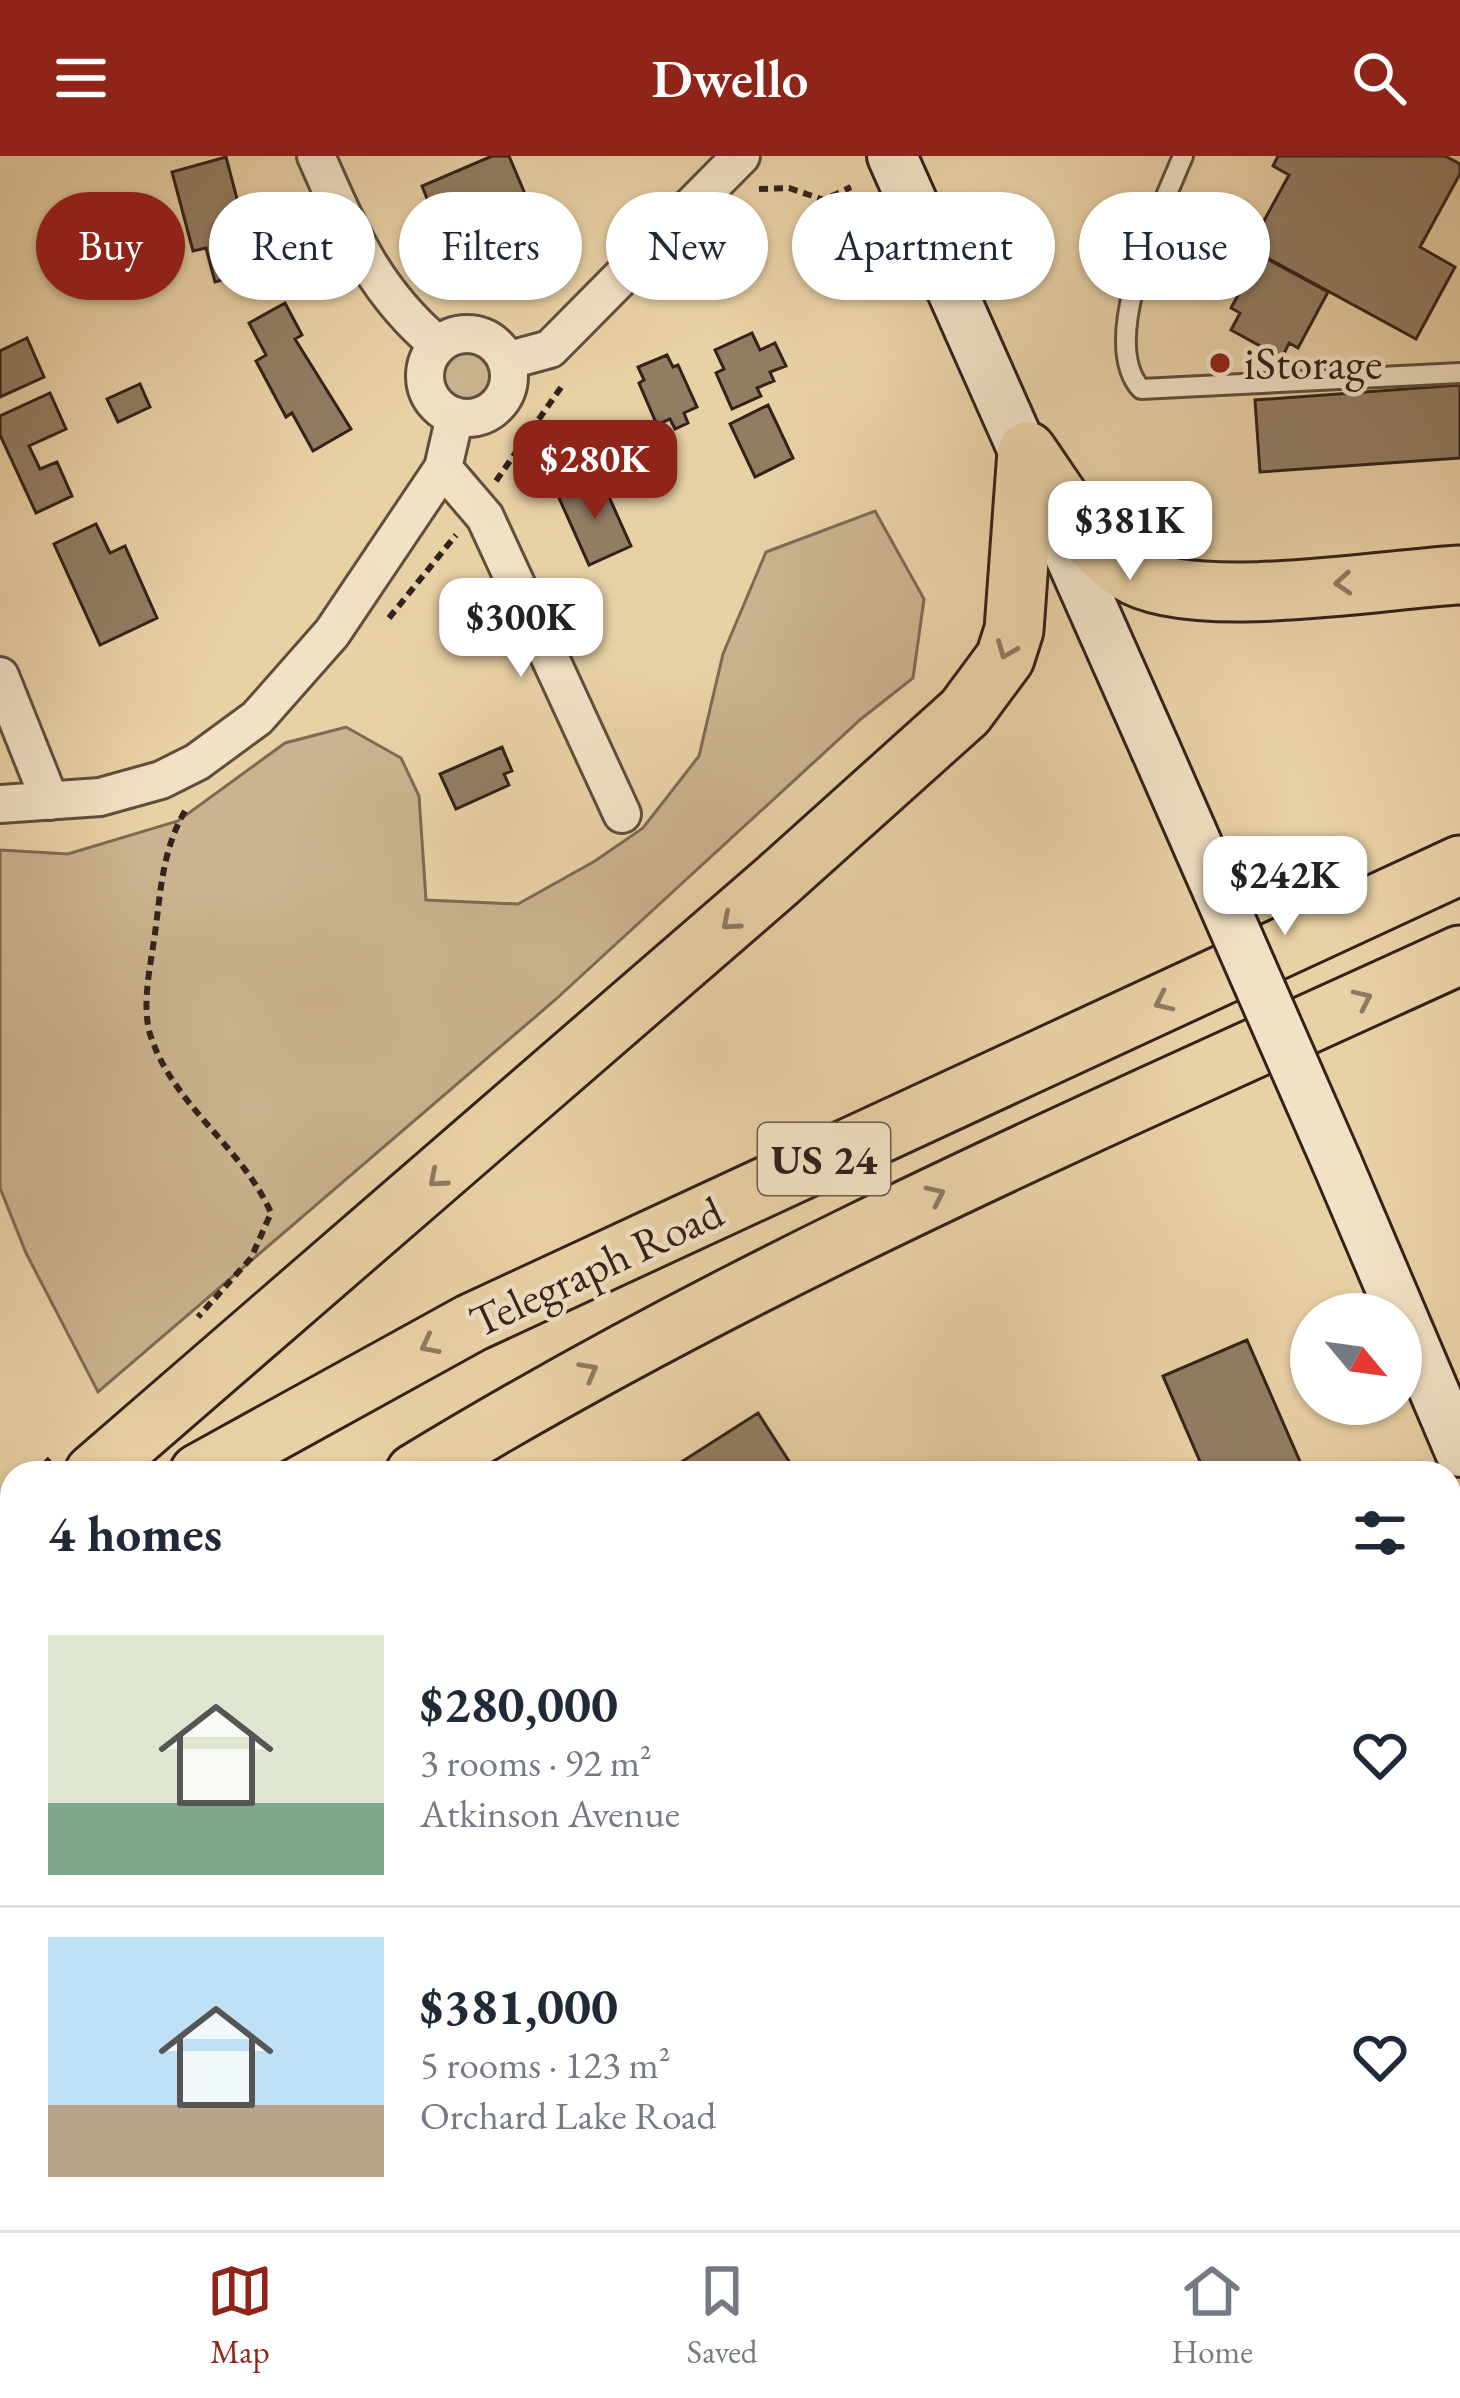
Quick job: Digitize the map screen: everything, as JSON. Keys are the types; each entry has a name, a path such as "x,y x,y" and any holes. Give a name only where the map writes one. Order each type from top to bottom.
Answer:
{"highway":[{"path":"1027,451 1083,529 1127,572 1160,588 1243,590 1460,575"},
{"path":"79,1461 760,896 965,712 1005,658 1014,630 1027,451"},
{"name":"Telegraph Road","path":"220,1461 360,1381 508,1306 1460,865"},
{"name":"Telegraph Road","path":"435,1461 728,1297 910,1207 1460,955"}],"main road":[{"path":"892,156 1027,451 1460,1452"}],"street":[{"path":"316,156 379,285 405,317 438,345"},
{"path":"506,361 550,349 741,156"},
{"path":"468,333 484,337 506,361 508,384 497,406 471,418 455,416 428,394 428,359 438,345 468,333"},
{"path":"0,804 100,797 161,780 196,762 257,718 332,633 443,468 455,416"},
{"path":"443,468 478,506 622,814"},
{"path":"0,676 50,801"}],"lane":[{"path":"1183,156 1130,302 1125,350 1130,377 1141,389 1460,373"}],"path":[{"path":"758,192 777,186 824,200 851,188"},
{"path":"389,619 478,506 568,377"},
{"path":"186,809 169,839 150,977 149,1034 173,1082 261,1191 271,1213 250,1258 197,1318"}],"shaded area":[{"path":"466,348 484,356 492,374 484,392 466,400 448,392 440,374 448,356"},
{"path":"875,511 924,599 913,678 861,719 555,1000 98,1392 26,1253 0,1188 0,850 68,854 178,821 285,743 346,727 401,758 419,796 426,900 518,904 643,828 699,756 723,654 766,552"}],"building":[{"path":"492,156 509,156 524,192 424,192 422,186"},
{"path":"1278,156 1445,156 1460,164 1460,174 1420,247 1455,267 1416,339 1270,259 1270,210 1289,175 1273,166"},
{"path":"226,157 235,192 209,192 209,259 206,248 193,251 185,221 185,192 177,192 172,172"},
{"path":"1270,260 1328,292 1298,348 1289,343 1282,358 1231,330 1240,313 1231,308 1235,300 1270,300"},
{"path":"285,303 302,335 295,339 351,429 313,451 292,413 286,417 256,361 266,355 249,323"},
{"path":"752,333 760,350 775,343 786,366 770,372 774,381 757,388 761,396 732,409 716,373 724,369 715,350"},
{"path":"27,338 44,377 0,397 0,351"},
{"path":"667,355 673,367 678,365 697,407 684,413 688,423 675,429 670,419 657,425 639,383 644,380 638,367"},
{"path":"140,384 150,407 118,422 107,399"},
{"path":"1460,385 1460,458 1260,472 1255,400"},
{"path":"50,393 66,429 29,446 40,469 57,462 72,496 36,513 0,435 0,416"},
{"path":"768,405 793,458 755,477 730,424"},
{"path":"601,479 631,546 589,565 559,498"},
{"path":"96,524 110,553 125,546 157,618 100,645 54,544"},
{"path":"502,747 512,771 504,774 509,785 456,809 440,774"},
{"path":"1247,1340 1300,1461 1200,1461 1163,1376"},
{"path":"758,1413 789,1461 683,1461"}],"place":[{"name":"iStorage","path":"1220,363"}]}
